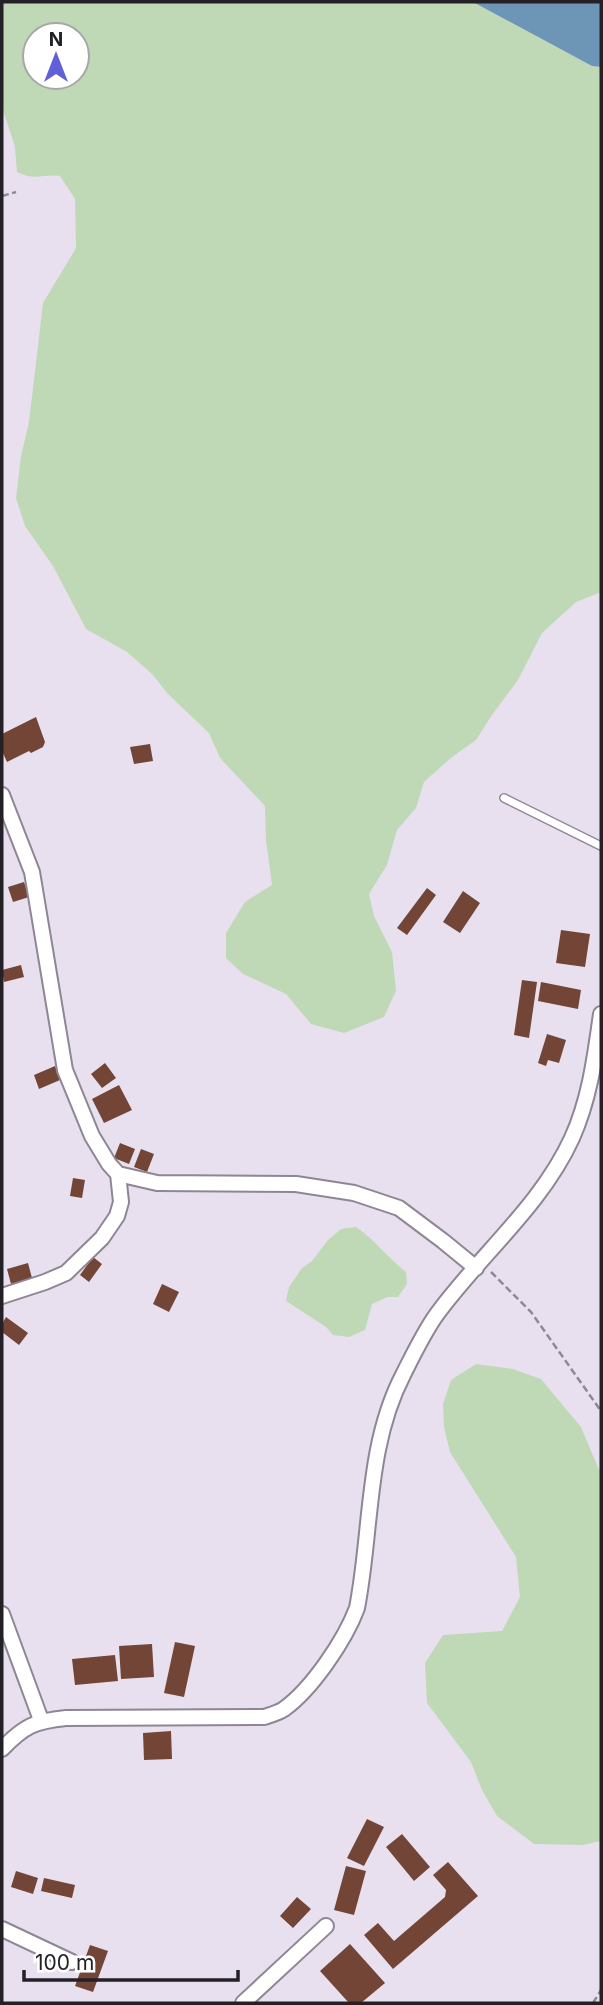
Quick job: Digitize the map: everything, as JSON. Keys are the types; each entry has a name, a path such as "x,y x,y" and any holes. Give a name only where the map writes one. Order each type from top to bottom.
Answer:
{"street":[{"path":"2,795 32,872 65,1070 92,1136 118,1174 157,1183 296,1184 354,1193 398,1208 479,1265"},
{"path":"2,1749 16,1734 41,1720 66,1717 264,1717 283,1710 335,1651 357,1608 381,1437 401,1378 436,1315 507,1233 547,1180 571,1140 594,1068 601,1014"},
{"path":"2,1296 66,1273 102,1238 117,1216 121,1202 118,1174"},
{"path":"2,1615 41,1720"},
{"path":"243,2003 326,1926"},
{"path":"2,1929 72,1962"}],"lane":[{"path":"504,798 601,846"}],"path":[{"path":"2,196 16,192"},
{"path":"479,1265 531,1312 601,1411"},
{"path":"593,2003 601,1990"}],"green space":[{"path":"2,2 473,2 592,66 601,67 601,592 576,602 542,633 518,680 476,740 424,782 416,808 397,830 387,865 369,894 374,916 392,952 396,991 384,1017 344,1033 311,1024 286,994 243,974 226,958 226,933 245,902 272,885 265,806 220,758 209,733 168,694 152,674 127,652 86,629 53,566 25,526 16,498 21,456 29,422 43,303 76,248 75,199 60,176 34,177 17,172 15,147 2,107"},
{"path":"356,1227 406,1272 407,1284 398,1297 388,1297 372,1304 365,1330 349,1337 333,1335 326,1327 286,1301 289,1287 302,1268 312,1261 328,1240 341,1229"},
{"path":"476,1364 513,1369 541,1379 581,1427 601,1471 601,1841 583,1845 534,1844 497,1816 482,1790 471,1762 427,1703 425,1663 443,1635 502,1631 520,1597 516,1557 450,1452 444,1427 443,1404 451,1380"}],"water":[{"path":"473,2 601,2 601,67 592,66"}],"building":[{"path":"36,717 45,742 43,747 7,762 2,751 2,734"},
{"path":"150,744 153,761 134,764 130,747"},
{"path":"24,882 29,897 13,902 8,887"},
{"path":"427,888 436,895 407,935 397,928"},
{"path":"463,891 480,903 460,933 443,922"},
{"path":"561,930 590,934 585,967 556,963"},
{"path":"21,965 24,977 4,982 2,970"},
{"path":"522,980 537,982 529,1038 514,1035"},
{"path":"541,982 581,990 578,1009 538,1001"},
{"path":"547,1034 566,1040 559,1063 548,1060 546,1066 538,1063"},
{"path":"105,1063 116,1078 102,1088 91,1074"},
{"path":"55,1066 60,1080 39,1089 34,1075"},
{"path":"119,1085 132,1110 104,1123 92,1099"},
{"path":"120,1143 135,1149 129,1164 114,1158"},
{"path":"141,1149 154,1154 147,1172 134,1167"},
{"path":"73,1178 85,1180 82,1198 70,1196"},
{"path":"93,1257 102,1264 89,1282 80,1275"},
{"path":"28,1263 32,1278 11,1284 7,1269"},
{"path":"162,1284 179,1292 169,1312 153,1304"},
{"path":"6,1317 28,1333 19,1345 2,1332"},
{"path":"175,1642 195,1646 184,1697 164,1693"},
{"path":"152,1644 154,1677 121,1679 119,1646"},
{"path":"115,1655 118,1681 75,1685 72,1659"},
{"path":"171,1731 172,1759 144,1760 143,1733"},
{"path":"367,1819 384,1827 364,1866 347,1858"},
{"path":"402,1834 430,1867 414,1881 386,1847"},
{"path":"448,1862 478,1896 393,1969 364,1935 378,1923 394,1941 445,1897 446,1890 433,1875"},
{"path":"346,1866 366,1871 354,1915 334,1910"},
{"path":"16,1871 38,1878 33,1894 11,1887"},
{"path":"44,1878 75,1885 72,1898 41,1891"},
{"path":"297,1897 311,1909 293,1928 280,1916"},
{"path":"350,1944 385,1983 361,2003 349,2003 320,1971"},
{"path":"90,1945 108,1951 93,1992 75,1986"}]}
